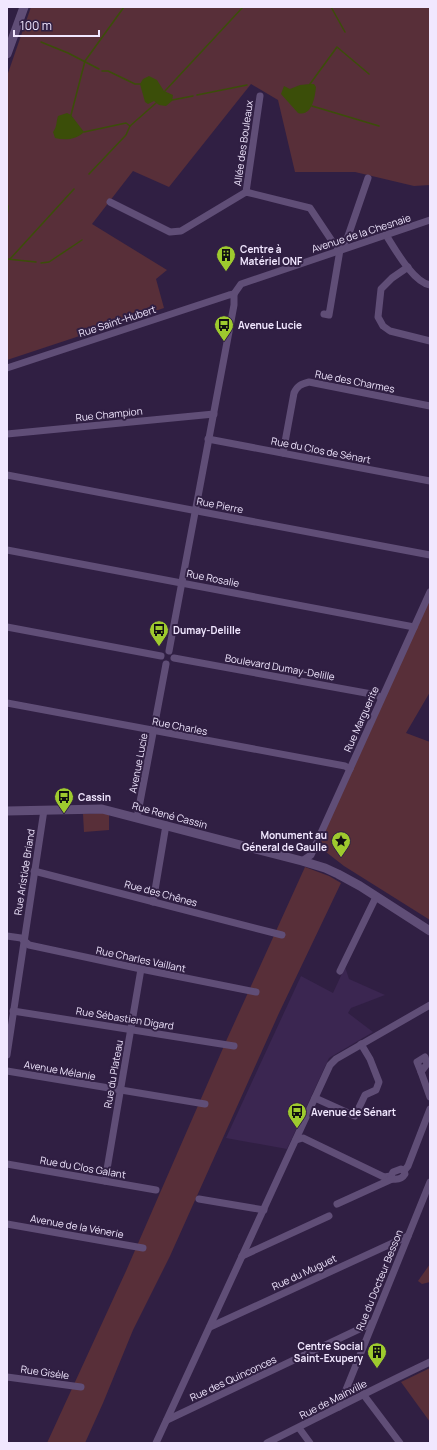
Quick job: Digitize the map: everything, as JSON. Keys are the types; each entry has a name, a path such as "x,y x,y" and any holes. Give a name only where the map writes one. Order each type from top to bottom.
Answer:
{"main road":[{"path":"7,54 24,7"},
{"name":"Rue René Cassin","path":"7,811 102,809 302,861 325,868 360,886 430,931"}],"street":[{"name":"Allée des Bouleaux","path":"246,192 260,96"},
{"path":"324,314 328,315 340,250 347,239 368,178"},
{"path":"110,202 170,232 181,231 246,192 310,208 332,241 340,250"},
{"name":"Avenue de la Chesnaie","path":"234,294 241,284 430,220"},
{"path":"386,235 415,276 424,284 430,285"},
{"path":"408,267 392,278 381,289 378,317 383,326 390,331 430,341"},
{"path":"169,651 234,305 234,294"},
{"name":"Rue Saint-Hubert","path":"7,368 234,294"},
{"name":"Rue des Charmes","path":"283,452 294,393 296,388 303,383 308,382 430,406"},
{"name":"Rue Champion","path":"7,434 214,414"},
{"name":"Rue du Clos de Sénart","path":"208,439 430,481"},
{"name":"Rue Pierre","path":"7,475 430,555"},
{"name":"Rue Rosalie","path":"7,550 414,627"},
{"name":"Rue Marguerite","path":"302,861 311,854 430,592"},
{"path":"7,627 161,656"},
{"path":"161,656 165,651 169,651"},
{"path":"161,656 161,660 166,664 171,663 174,658 172,653 169,651"},
{"name":"Boulevard Dumay-Delille","path":"174,658 377,695 381,698"},
{"name":"Avenue Lucie","path":"137,818 166,664"},
{"name":"Rue Charles","path":"7,703 350,768"},
{"name":"Rue Aristide Briand","path":"7,1055 44,810"},
{"path":"153,902 166,825"},
{"path":"311,854 316,861 325,868"},
{"name":"Rue des Chênes","path":"34,871 282,935"},
{"path":"340,971 376,897"},
{"name":"Rue Charles Vaillant","path":"7,936 20,938 29,945 256,992"},
{"name":"Rue du Plateau","path":"105,1181 141,969"},
{"path":"156,1443 326,1074 336,1059 430,1005"},
{"name":"Rue Sébastien Digard","path":"13,1011 234,1046"},
{"path":"314,1098 355,1116 365,1095 376,1090 379,1082 362,1044"},
{"path":"428,1061 417,1062 430,1097"},
{"name":"Avenue Mélanie","path":"7,1071 205,1104"},
{"path":"392,1178 393,1172 401,1169 404,1171 408,1166 430,1109"},
{"path":"296,1140 304,1138 384,1177 392,1178"},
{"name":"Rue du Clos Galant","path":"7,1164 156,1190"},
{"path":"336,1204 392,1178"},
{"name":"Rue du Docteur Besson","path":"339,1407 430,1182"},
{"path":"199,1199 264,1210"},
{"path":"242,1256 329,1216"},
{"name":"Avenue de la Vénerie","path":"7,1224 143,1248"},
{"name":"Rue du Muguet","path":"210,1327 408,1236"},
{"name":"Rue des Quinconces","path":"167,1420 372,1323"},
{"name":"Rue de Mainville","path":"267,1443 430,1362"},
{"name":"Rue Gisèle","path":"7,1377 81,1387"},
{"path":"364,1394 400,1443"},
{"path":"298,1428 310,1443"}],"shaded area":[{"path":"31,7 430,7 430,185 414,186 355,172 295,172 278,100 251,84 169,187 133,171 92,224 167,270 156,279 164,308 7,360 7,76"},
{"path":"149,76 157,80 164,91 173,95 172,101 166,106 159,105 154,101 148,104 145,102 140,84 143,79"},
{"path":"314,84 316,87 315,96 310,109 307,112 298,113 281,94 284,86 290,89 300,85"},
{"path":"67,113 71,115 84,132 71,139 55,138 53,132 58,116"},
{"path":"430,597 430,692 406,733 430,742 430,920 344,866 317,845"},
{"path":"83,814 109,814 109,830 84,832"},
{"path":"305,867 329,876 341,883 279,1013 170,1256 133,1330 85,1443 47,1443 126,1271 227,1039"},
{"path":"345,967 349,979 385,995 351,1008 348,1013 373,1032 329,1058 287,1149 226,1138 301,976 333,993"},
{"path":"430,1264 430,1282 422,1284 418,1281"},
{"path":"430,1368 430,1422 401,1382"}],"waterway":[{"path":"71,115 85,61 124,7"},
{"path":"164,92 243,7"},
{"path":"331,7 345,32"},
{"path":"41,42 68,53 99,69"},
{"path":"310,84 337,47 369,74"},
{"path":"102,71 108,71 135,84 140,84"},
{"path":"197,95 247,85"},
{"path":"172,100 193,96"},
{"path":"89,174 126,135 130,126 156,103"},
{"path":"312,106 379,126"},
{"path":"84,132 126,123 130,126"},
{"path":"10,259 74,189"},
{"path":"7,216 8,206"},
{"path":"41,263 49,262 82,240"},
{"path":"7,259 36,262"}],"place":[{"name":"Centre à Matériel ONF","path":"226,272"},
{"name":"Avenue Lucie","path":"224,342"},
{"name":"Dumay-Delille","path":"159,647"},
{"name":"Cassin","path":"64,814"},
{"name":"Monument au Géneral de Gaulle","path":"341,858"},
{"name":"Avenue de Sénart","path":"297,1129"},
{"name":"Centre Social Saint-Exupery","path":"377,1369"}]}
